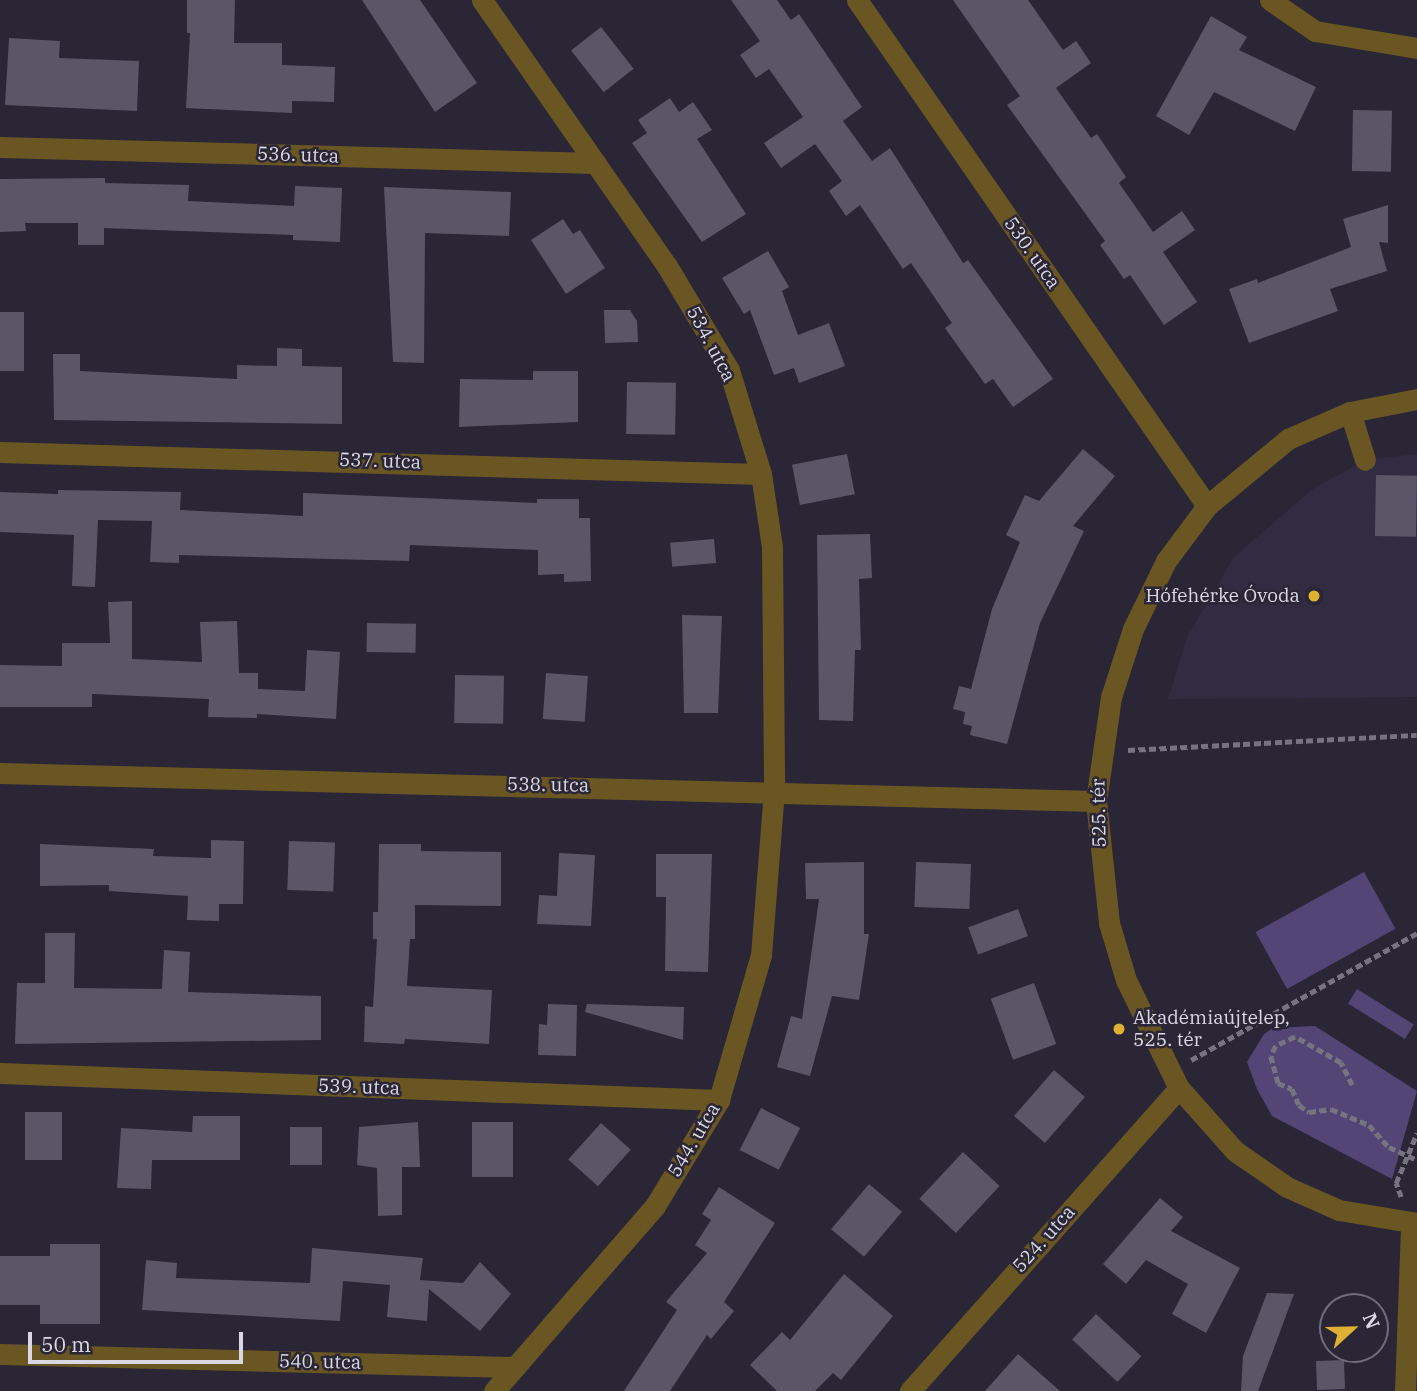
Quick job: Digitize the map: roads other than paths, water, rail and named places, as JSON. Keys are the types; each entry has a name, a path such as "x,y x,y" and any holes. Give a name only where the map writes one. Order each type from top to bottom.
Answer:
{"street":[{"name":"534. utca","path":"482,0 667,266 729,370 761,474 772,547 774,790"},
{"name":"530. utca","path":"857,0 1207,506"},
{"path":"1270,0 1315,31 1417,48"},
{"name":"536. utca","path":"0,147 596,163"},
{"name":"525. tér","path":"1414,1224 1339,1210 1287,1187 1235,1151 1174,1080 1126,980 1109,923 1096,801 1100,751 1111,696 1133,629 1166,561 1207,506 1288,439 1350,412 1417,399"},
{"path":"1350,412 1365,460"},
{"name":"537. utca","path":"0,452 761,474"},
{"name":"538. utca","path":"0,773 774,790 1096,801"},
{"name":"544. utca","path":"494,1391 655,1206 719,1100 761,955 774,790"},
{"name":"539. utca","path":"0,1073 719,1100"},
{"name":"524. utca","path":"910,1391 1174,1080"},
{"path":"1405,1391 1414,1224"},
{"name":"540. utca","path":"0,1354 515,1367"}],"place":[{"name":"Hófehérke Óvoda","path":"1314,596"},
{"name":"Akadémiaújtelep, 525. tér","path":"1119,1029"}]}
